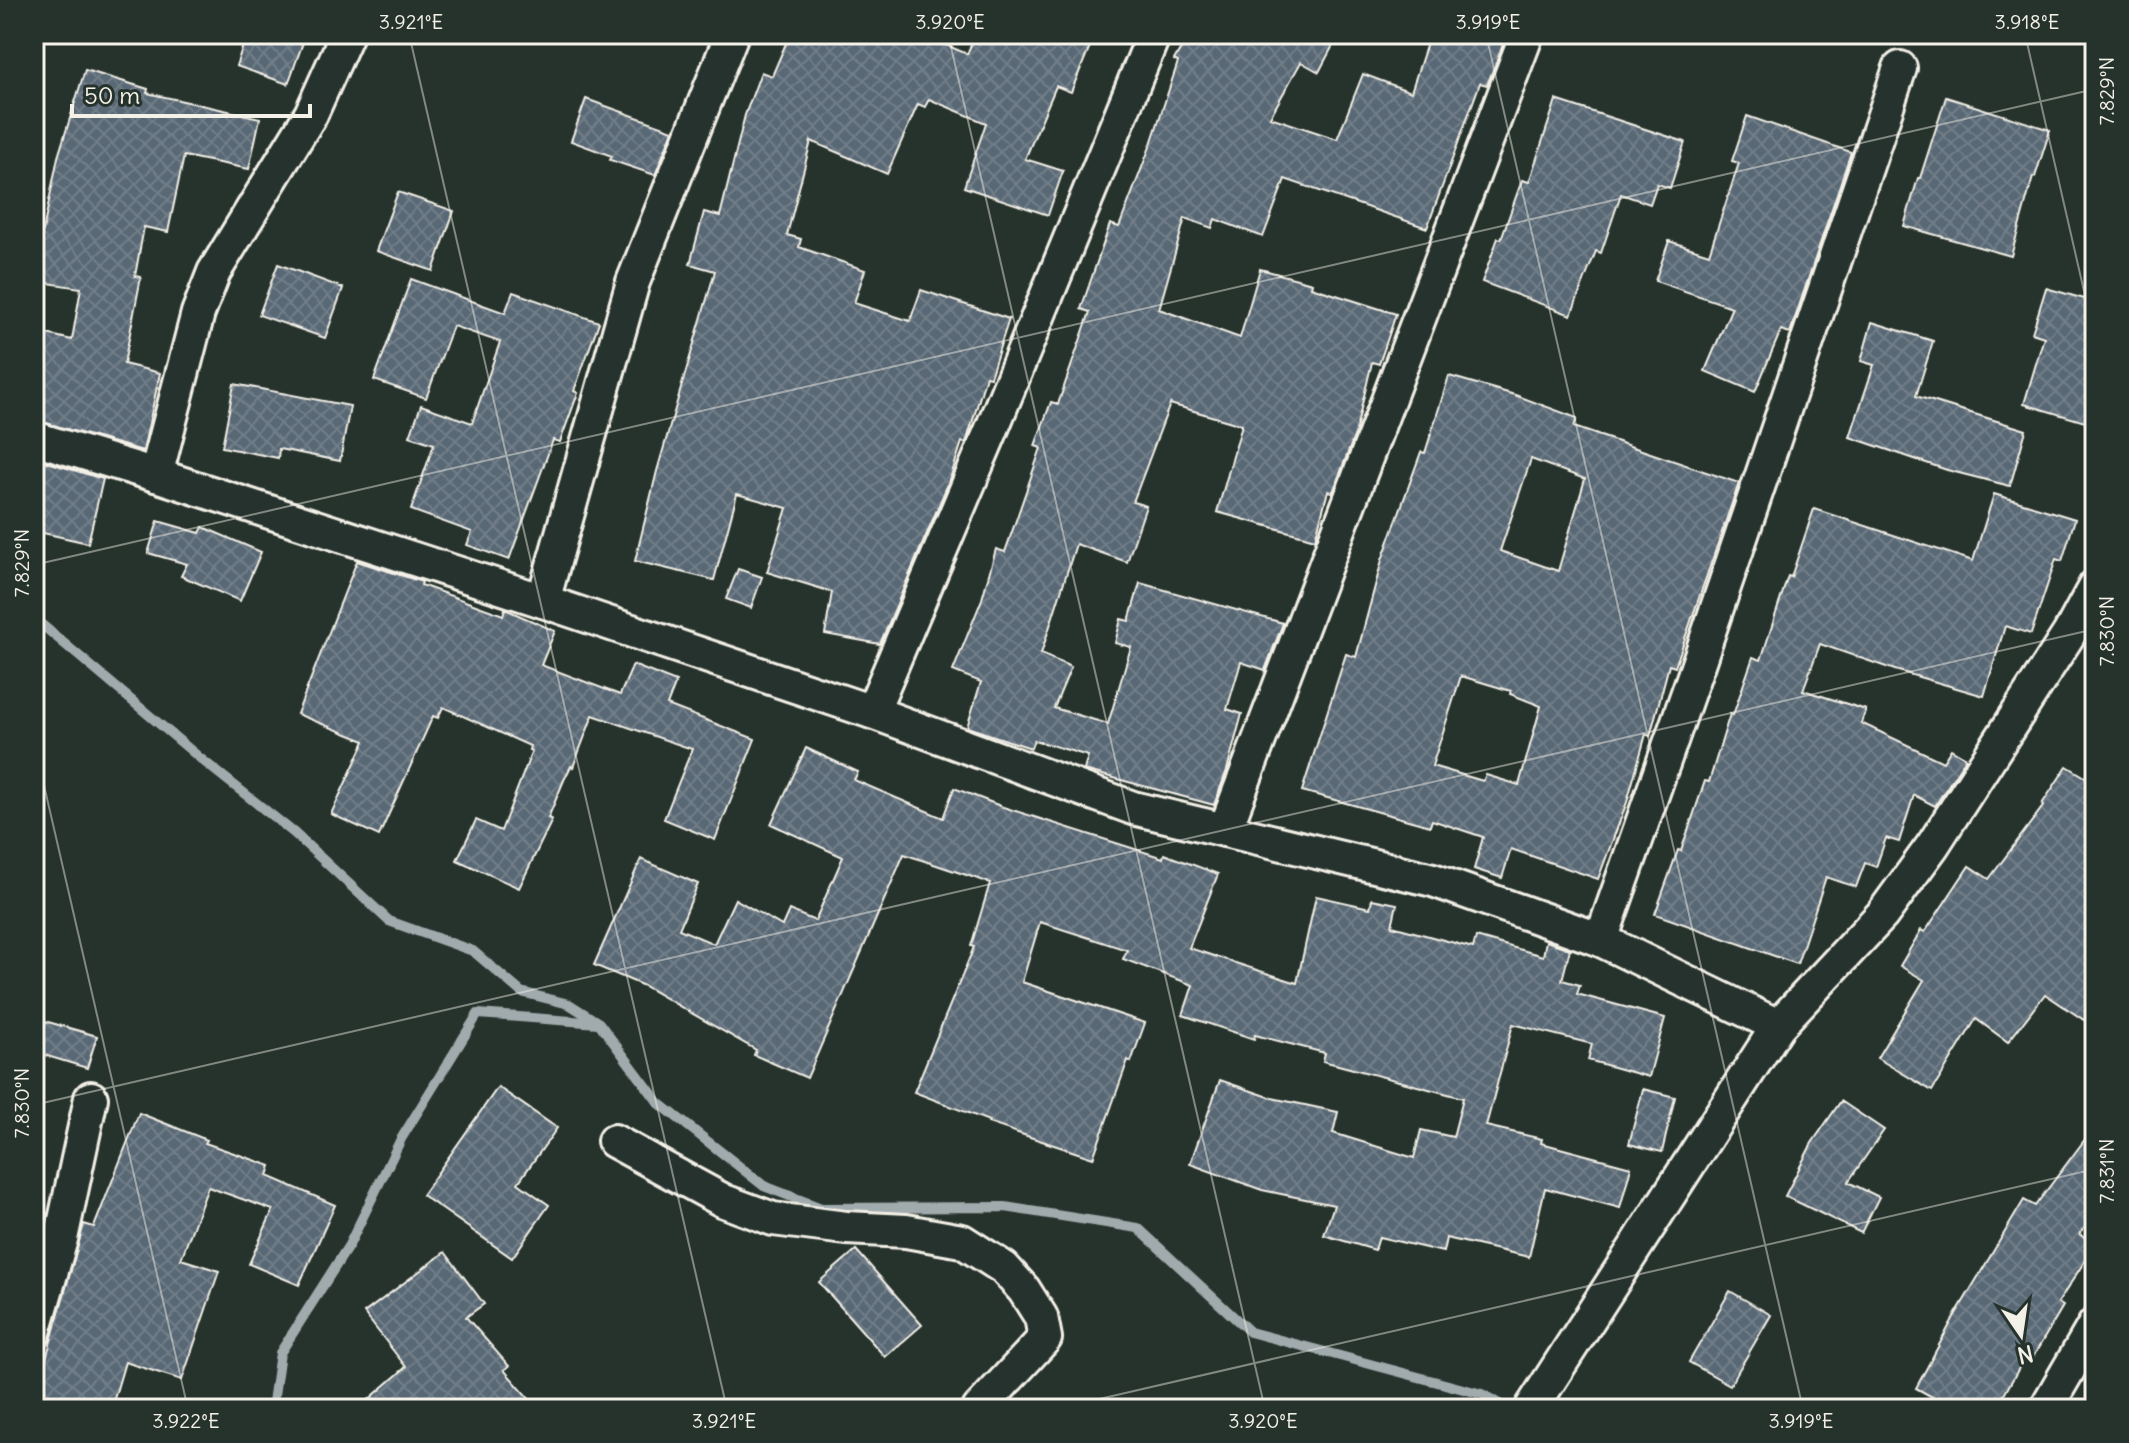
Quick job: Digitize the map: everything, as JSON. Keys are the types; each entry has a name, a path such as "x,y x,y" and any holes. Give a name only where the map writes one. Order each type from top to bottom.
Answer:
{"street":[{"path":"156,475 198,313 214,272 311,114 347,34"},
{"path":"543,601 633,282 732,34"},
{"path":"872,712 1154,34"},
{"path":"1225,830 1527,34"},
{"path":"1601,940 1900,68"},
{"path":"34,438 543,601 872,712 1133,808 1433,880 1601,940 1778,1026"},
{"path":"1534,1405 1778,1026 1882,915 1933,845 2069,634 2095,586"},
{"path":"34,1332 61,1239 91,1098"},
{"path":"614,1141 724,1201 773,1219 846,1228 906,1231 962,1241 1004,1268 1024,1290 1041,1317 1045,1338 979,1409"},
{"path":"2049,1403 2095,1324"}],"building":[{"path":"247,34 306,34 288,84 236,66"},
{"path":"790,34 920,34 967,54 976,34 1095,34 1071,92 1056,86 1025,159 1063,171 1048,215 964,187 986,123 929,99 925,107 918,104 887,174 811,141 787,235 801,239 799,247 865,270 854,303 910,321 921,290 1009,319 990,377 986,376 967,440 962,442 950,479 880,644 825,634 832,592 767,572 787,508 737,494 714,580 635,561 657,471 715,271 690,264 704,212 720,216 745,115 761,72 772,76"},
{"path":"1189,34 1339,34 1319,72 1301,62 1270,117 1337,139 1363,74 1411,92 1430,34 1478,34 1504,42 1487,85 1480,83 1427,228 1285,179 1263,237 1215,219 1212,228 1185,218 1159,309 1240,338 1260,269 1312,283 1311,287 1396,314 1379,364 1372,362 1355,434 1333,492 1328,491 1315,539 1217,512 1242,425 1170,404 1133,502 1146,506 1127,562 1076,544 1041,654 1071,667 1054,708 1108,724 1131,647 1115,643 1121,619 1129,621 1140,583 1283,623 1265,670 1241,662 1227,709 1242,714 1214,805 1084,770 1088,756 1034,740 1031,748 967,727 981,682 953,671 982,599 996,549 1005,552 1041,448 1035,446 1051,402 1058,404 1090,312 1081,309 1110,224 1119,227 1151,144 1178,62 1174,60"},
{"path":"85,70 148,89 147,93 260,118 249,169 184,156 168,232 144,227 135,276 141,277 124,364 160,373 143,451 34,420 34,331 72,340 81,288 34,281 34,244 36,230 43,231 58,157"},
{"path":"1946,97 2050,130 2011,256 1904,226"},
{"path":"586,99 673,130 655,175 610,160 612,156 571,141"},
{"path":"1556,100 1685,142 1670,188 1657,184 1650,204 1621,194 1601,253 1596,251 1571,315 1482,282 1522,180 1529,182"},
{"path":"1747,116 1851,152 1790,333 1781,330 1755,392 1705,371 1732,307 1655,281 1669,241 1709,254 1739,163 1732,161"},
{"path":"398,192 454,211 433,271 376,251"},
{"path":"278,264 343,288 325,338 259,315"},
{"path":"411,279 505,313 513,292 599,322 574,391 578,393 560,442 553,440 509,560 467,545 472,532 411,510 434,444 410,436 421,405 472,423 500,342 453,326 426,398 374,380"},
{"path":"2046,288 2095,302 2095,338 2087,362 2095,365 2095,425 2024,404 2044,337 2032,333"},
{"path":"1872,322 1933,341 1916,396 2026,430 2010,486 1947,470 1850,437 1874,365 1861,361"},
{"path":"1449,376 1515,395 1577,418 1574,427 1739,483 1675,667 1669,665 1650,736 1646,734 1627,802 1598,879 1511,849 1502,878 1474,869 1483,837 1432,820 1430,826 1302,791 1346,654 1356,657 1382,560 1421,452 1425,453","holes":["1531,459 1585,479 1558,571 1500,551","1461,676 1511,691 1510,694 1541,706 1519,785 1486,775 1483,781 1432,766"]},
{"path":"234,384 350,406 340,461 279,449 278,458 222,447"},
{"path":"34,458 103,479 88,543 34,531"},
{"path":"1994,494 2075,519 2062,561 2056,559 2031,634 2005,626 1984,696 1820,644 1803,690 1866,710 1861,723 1943,762 1951,749 1966,758 1935,806 1914,795 1899,842 1886,838 1876,867 1865,863 1856,887 1826,877 1797,964 1655,914 1705,781 1709,782 1730,714 1733,715 1753,657 1761,660 1814,509 1973,561"},
{"path":"158,521 200,533 203,527 261,552 240,601 181,576 187,564 148,553"},
{"path":"357,561 422,582 421,585 503,615 505,609 555,631 541,665 620,695 633,665 676,682 667,705 755,739 715,840 664,819 692,749 593,715 573,767 548,818 552,820 519,888 457,860 476,820 501,831 532,751 529,750 530,746 443,707 438,718 433,716 379,836 331,814 365,741 297,714"},
{"path":"738,569 762,577 751,608 726,599"},
{"path":"806,748 858,772 854,780 943,818 954,788 1003,807 1163,858 1164,854 1218,874 1189,948 1297,983 1316,896 1370,908 1372,899 1397,904 1392,926 1473,948 1476,937 1543,956 1546,941 1570,949 1562,980 1580,985 1577,994 1665,1018 1649,1077 1588,1060 1592,1044 1513,1024 1486,1126 1542,1139 1541,1143 1631,1167 1620,1208 1545,1188 1529,1257 1446,1238 1443,1252 1379,1237 1375,1250 1324,1235 1334,1205 1262,1190 1190,1164 1220,1080 1272,1098 1338,1112 1333,1133 1414,1158 1421,1130 1453,1137 1463,1098 1323,1061 1325,1053 1255,1035 1254,1039 1183,1015 1193,985 1123,959 1127,950 1040,922 1022,982 1145,1023 1131,1062 1128,1060 1093,1158 988,1123 914,1092 974,947 971,946 990,883 904,854 807,1078 754,1055 756,1050 644,986 594,965 641,859 698,884 679,929 714,944 735,899 782,926 789,910 815,921 843,857 771,824"},
{"path":"2067,766 2095,783 2095,1004 2084,1020 2045,994 2008,1042 1976,1019 1932,1091 1877,1058 1924,980 1900,966 1921,930 1925,932 1969,866 1989,879 2044,805"},
{"path":"34,1018 97,1036 87,1068 34,1052"},
{"path":"498,1087 557,1128 518,1183 549,1205 512,1258 422,1195"},
{"path":"1643,1089 1675,1097 1662,1152 1629,1144"},
{"path":"1841,1101 1884,1130 1848,1182 1879,1197 1861,1233 1785,1196 1812,1143"},
{"path":"139,1113 207,1140 205,1143 271,1166 268,1176 335,1205 299,1285 249,1264 273,1210 208,1187 181,1259 219,1271 182,1380 125,1362 111,1409 34,1409 84,1224 94,1227"},
{"path":"2095,1126 2095,1214 2080,1234 2095,1245 2058,1303 2063,1306 2030,1362 2024,1359 1996,1409 1954,1409 1916,1388 1954,1317 2024,1200 2035,1206"},
{"path":"34,1209 47,1213 34,1264"},
{"path":"856,1250 922,1325 885,1357 819,1282"},
{"path":"445,1252 484,1304 466,1317 509,1366 504,1370 538,1409 358,1409 406,1367 364,1313"},
{"path":"1730,1291 1771,1315 1730,1385 1689,1362"}],"waterway":[{"path":"34,618 294,833 389,921 473,951 521,992 569,1004 599,1023 659,1103 764,1186 821,1208 1005,1207 1138,1228 1250,1332 1482,1394 1509,1409"},
{"path":"272,1409 280,1353 349,1245 401,1139 478,1014 598,1023"}]}
